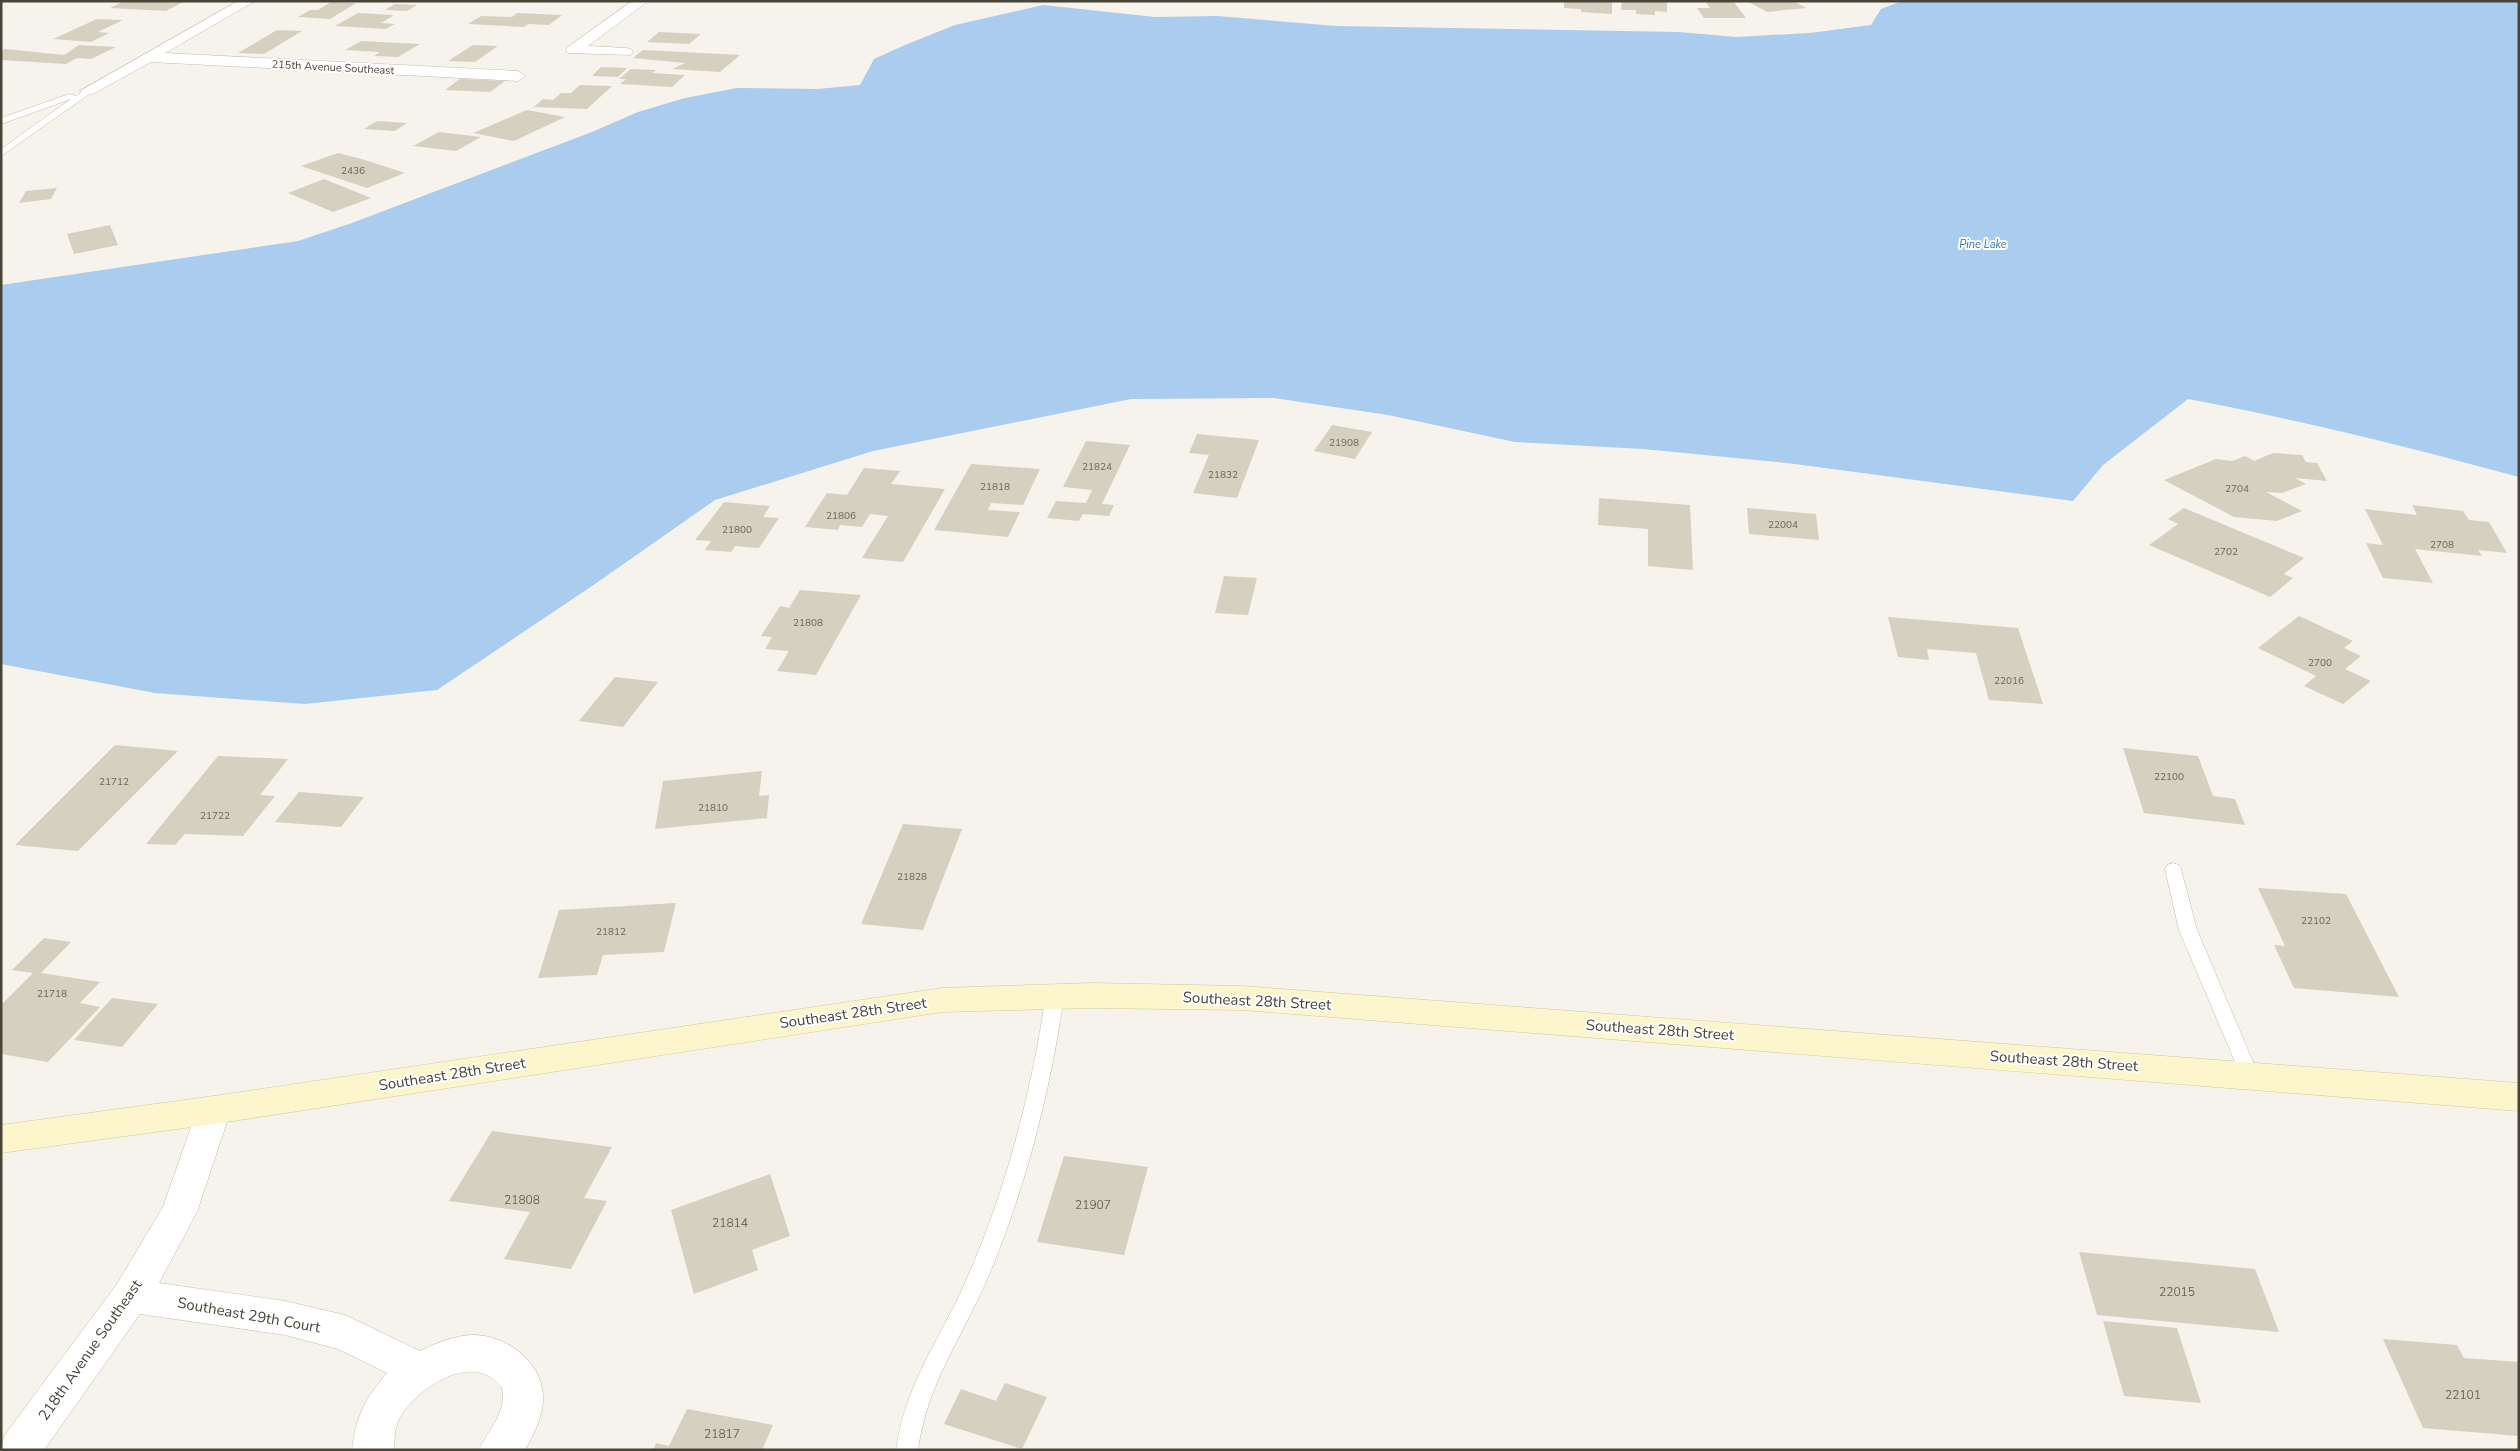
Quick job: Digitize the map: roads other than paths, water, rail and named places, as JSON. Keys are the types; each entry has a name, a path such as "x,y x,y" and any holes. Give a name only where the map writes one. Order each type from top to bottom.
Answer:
{"street":[{"path":"88,91 248,1"},
{"path":"615,1 640,2"},
{"path":"626,52 574,50 640,2"},
{"name":"215th Avenue Southeast","path":"148,57 518,76"},
{"name":"Southeast 28th Street","path":"1,1139 214,1110 942,1000 1055,995 1242,998 2519,1097"},
{"name":"218th Avenue Southeast","path":"19,1450 131,1296 179,1212 214,1110"},
{"name":"Southeast 29th Court","path":"131,1296 285,1318 344,1333 406,1363 414,1373"},
{"path":"373,1450 371,1438 378,1414 393,1392 414,1373 439,1360 465,1354 489,1355 507,1364 520,1380 524,1400 519,1422 500,1450"}],"lane":[{"path":"1,121 88,91"},
{"path":"1,152 88,91"},
{"path":"2173,869 2188,930 2250,1076"},
{"path":"907,1450 908,1428 923,1381 974,1284 1009,1196 1046,1059 1055,995"}],"water":[{"name":"Pine Lake","path":"1902,1 2519,1 2519,477 2354,435 2188,399 2103,465 2073,501 1787,463 1643,449 1515,442 1388,415 1274,398 1131,399 873,451 715,500 595,584 437,690 305,704 155,693 1,664 1,285 298,241 352,223 592,132 638,112 685,98 737,88 818,89 860,85 874,59 905,45 955,25 1043,5 1155,17 1217,16 1336,26 1679,32 1736,37 1810,33 1871,25 1881,9"}]}
